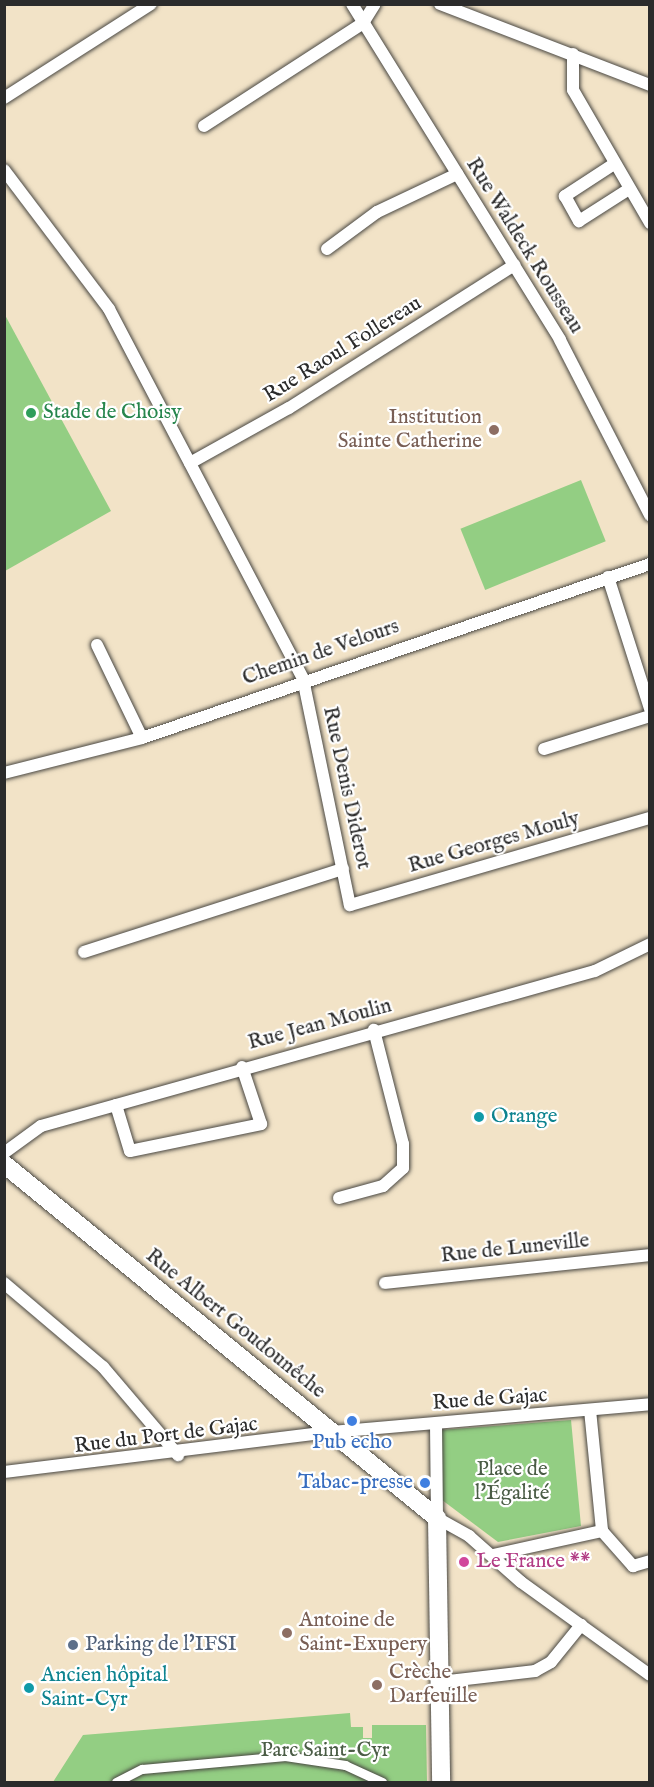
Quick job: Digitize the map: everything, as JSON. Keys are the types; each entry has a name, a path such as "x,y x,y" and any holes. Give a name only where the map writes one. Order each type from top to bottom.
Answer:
{"main road":[{"name":"Rue Albert Goudounêche","path":"4,1164 437,1518"},
{"path":"437,1518 441,1782"}],"street":[{"path":"4,98 151,4"},
{"name":"Rue Waldeck Rousseau","path":"352,4 560,340 650,515"},
{"path":"204,126 363,22 375,4"},
{"path":"440,4 650,85"},
{"path":"573,54 573,90 650,223"},
{"path":"614,164 565,196 579,221 629,189"},
{"name":"Rue Denis Diderot","path":"4,170 109,309 303,679 350,905"},
{"path":"327,249 377,212 457,174"},
{"name":"Rue Raoul Follereau","path":"190,463 289,408 514,265"},
{"name":"Chemin de Velours","path":"4,773 142,738 303,679 650,564"},
{"path":"608,577 650,709"},
{"path":"97,645 142,738"},
{"path":"544,749 650,716"},
{"name":"Rue Georges Mouly","path":"350,905 650,818"},
{"path":"84,952 343,869"},
{"name":"Rue Jean Moulin","path":"4,1153 41,1126 374,1030 595,971 650,944"},
{"path":"339,1198 383,1186 403,1168 403,1144 374,1030"},
{"path":"116,1105 130,1151 261,1124 242,1067"},
{"name":"Rue de Luneville","path":"385,1283 650,1255"},
{"path":"4,1283 103,1367 178,1455"},
{"name":"Rue de Gajac","path":"332,1432 650,1404"},
{"path":"590,1410 604,1534 633,1566 650,1562"},
{"path":"436,1424 437,1518 493,1555 650,1675"},
{"name":"Rue du Port de Gajac","path":"4,1472 178,1455 332,1432"},
{"path":"493,1555 604,1534"},
{"path":"440,1682 535,1671 551,1662 581,1624"},
{"path":"116,1782 142,1769 285,1756 345,1765 382,1782"}],"green space":[{"name":"Stade de Choisy","path":"5,315 111,511 4,571"},
{"path":"581,480 606,541 485,590 460,529"},
{"name":"Place de l'Égalité","path":"571,1420 581,1526 498,1542 442,1500 440,1430"},
{"name":"Parc Saint-Cyr","path":"350,1713 351,1727 363,1727 363,1738 372,1738 372,1725 426,1725 427,1782 53,1782 83,1735"}],"place":[{"name":"Stade de Choisy","path":"31,413"},
{"name":"Institution Sainte Catherine","path":"494,430"},
{"name":"Orange","path":"479,1117"},
{"name":"Pub echo","path":"352,1421"},
{"name":"Tabac-presse","path":"425,1483"},
{"name":"Le France **","path":"464,1562"},
{"name":"Antoine de Saint-Exupery","path":"287,1633"},
{"name":"Parking de l'IFSI","path":"73,1645"},
{"name":"Crèche Darfeuille","path":"377,1685"},
{"name":"Ancien hôpital Saint-Cyr","path":"29,1688"}]}
